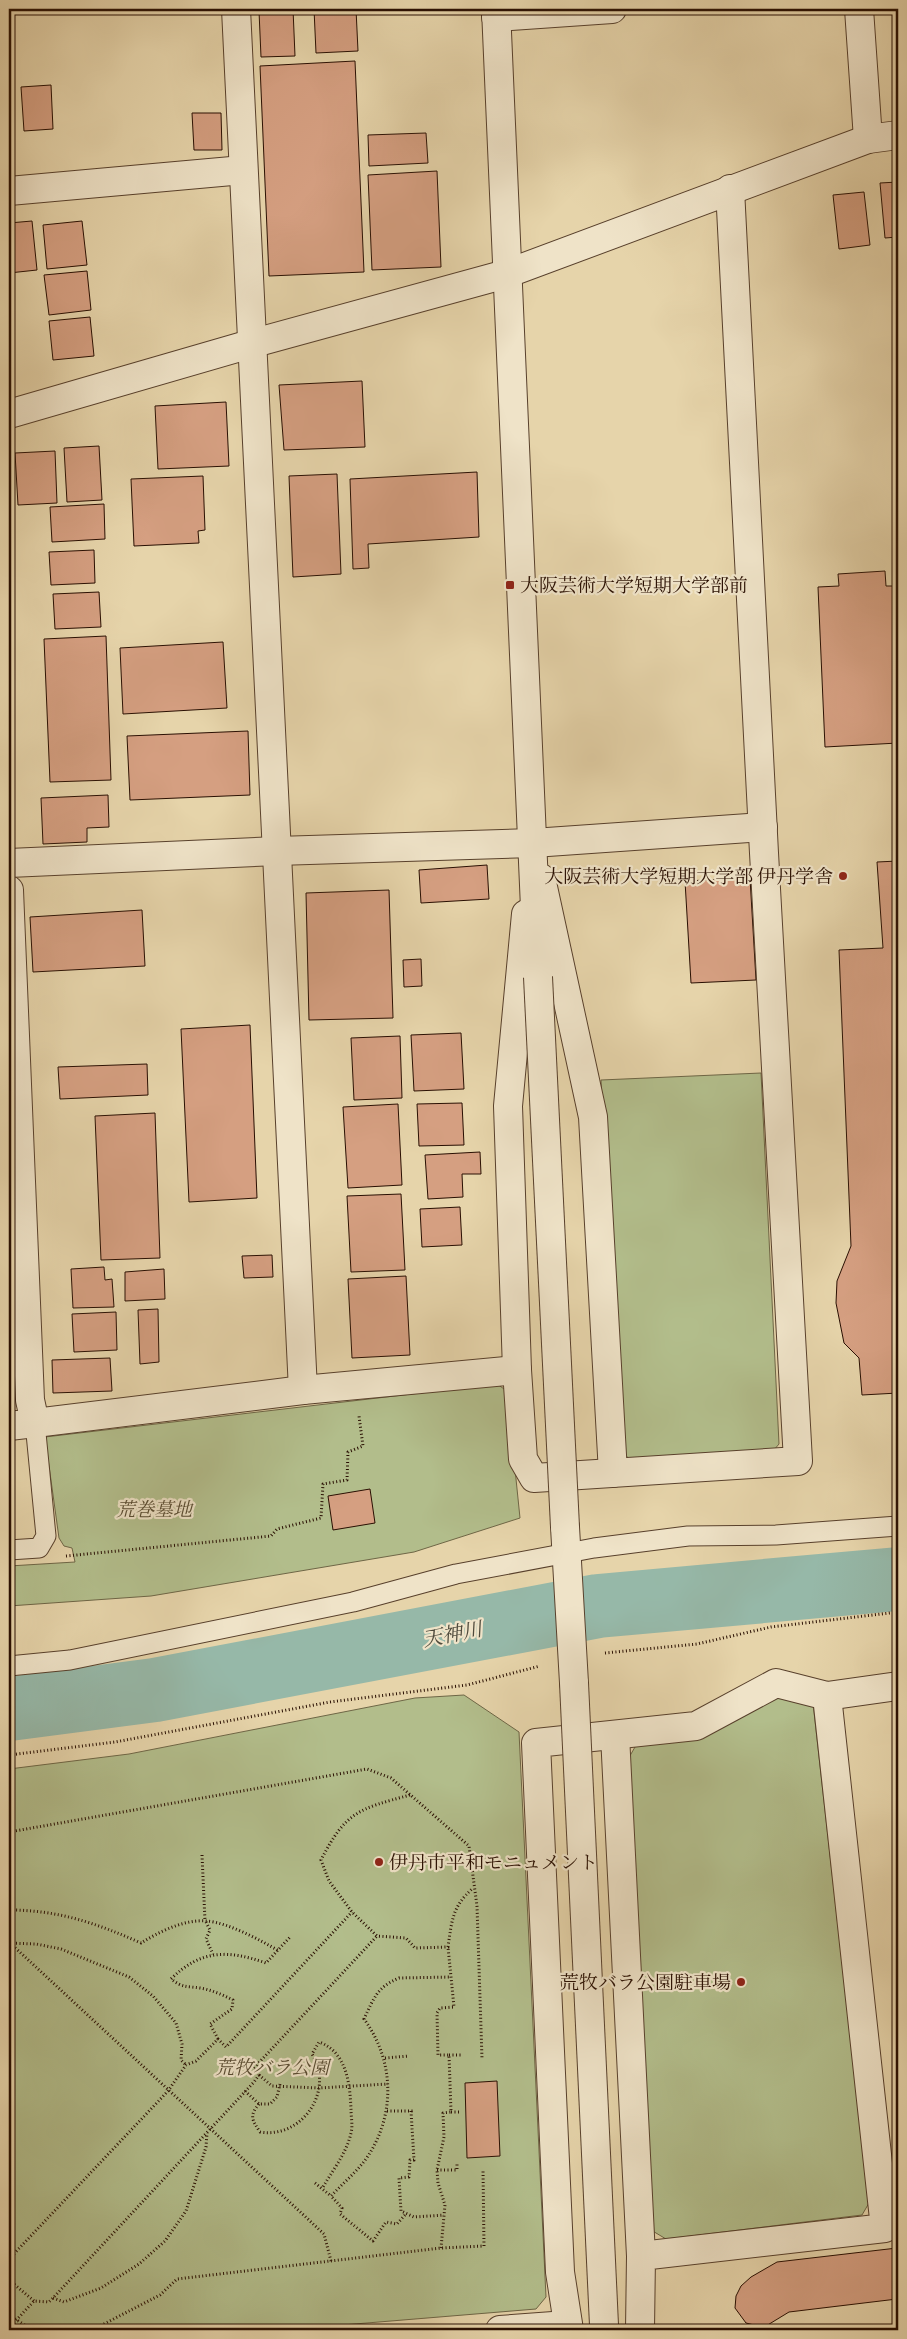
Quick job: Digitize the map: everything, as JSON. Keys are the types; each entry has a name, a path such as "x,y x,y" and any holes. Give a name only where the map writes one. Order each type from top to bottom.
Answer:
{"street":[{"path":"236,9 243,170 254,343 303,1390"},
{"path":"604,2328 538,977 496,13 612,9"},
{"path":"859,9 868,140"},
{"path":"9,414 254,343 506,274 730,189 868,140 898,135"},
{"path":"9,191 243,170"},
{"path":"533,843 508,1106 517,1370 523,1459 534,1478 798,1461 730,189"},
{"path":"9,863 277,851 533,843 763,826"},
{"path":"533,843 593,1117 613,1472"},
{"path":"9,890 30,1400 22,1424 303,1390 517,1370"},
{"path":"500,2330 568,2328 560,2272 536,1743 696,1726 776,1683 827,1696 898,1686"},
{"path":"641,2256 891,2227 827,1696"},
{"path":"615,1736 641,2256 640,2330"}],"lane":[{"path":"9,1550 39,1548 46,1536 22,1424"},
{"path":"9,1666 70,1660 353,1602 456,1574 567,1566 688,1536 776,1535 898,1526"}],"path":[{"path":"39,1548 68,1557 271,1536 277,1529 320,1518 323,1484 347,1480 348,1452 363,1446 356,1386"},
{"path":"9,1755 115,1742 330,1702 467,1685 572,1659 697,1644 771,1627 898,1612"},
{"path":"9,1832 367,1769 391,1778 469,1846 476,1906 482,2059"},
{"path":"411,1794 371,1806 352,1816 334,1834 321,1860 329,1881 352,1912 377,1936 406,1938 415,1948 448,1948"},
{"path":"202,1855 206,1921 210,1930 206,1939 213,1954"},
{"path":"461,2055 438,2055 437,2013 440,2008 454,2007 448,1948 454,1910 463,1897 473,1888"},
{"path":"9,1910 34,1910 64,1915 104,1927 141,1943 158,1932 180,1925 206,1921 248,1935 279,1951"},
{"path":"291,1936 266,1963 241,1954 213,1954 180,1970 171,1979 180,1986 200,1988 233,2000 232,2009 210,2024 218,2040 226,2046 352,1912"},
{"path":"377,1936 253,2069 272,2086 320,2088 388,2084"},
{"path":"10,1943 36,1944 61,1949 129,1977 153,1996 176,2023 182,2044 181,2060 186,2065"},
{"path":"10,1943 324,2234 331,2261"},
{"path":"331,2196 367,2157 382,2130 387,2111 388,2084 385,2058 381,2046 364,2019 374,1997 384,1986 399,1978 452,1977"},
{"path":"9,2259 168,2091 186,2065 196,2061 218,2040"},
{"path":"259,2104 252,2112 251,2119 260,2132 280,2132 305,2118 316,2100 320,2088 318,2064 312,2054 319,2042 334,2051 340,2059 350,2086 352,2131 348,2143 323,2187"},
{"path":"401,2052 401,2057"},
{"path":"449,2055 451,2112"},
{"path":"385,2058 409,2056"},
{"path":"9,2280 34,2301 49,2302 259,2075"},
{"path":"245,2091 259,2104 270,2104 277,2097 280,2085"},
{"path":"387,2111 412,2111 414,2160 410,2160 409,2176 399,2178 401,2211 414,2217 444,2215"},
{"path":"441,2248 445,2206 438,2183 437,2170 444,2137 443,2113 459,2112"},
{"path":"53,2298 64,2302 100,2288 139,2264 165,2241 186,2211 206,2147 207,2133"},
{"path":"457,2164 458,2177"},
{"path":"66,2330 100,2326 160,2295 177,2279 441,2248 484,2246 483,2169"},
{"path":"437,2170 457,2170"},
{"path":"315,2183 323,2187 342,2208 340,2214 373,2241 386,2222 397,2224 405,2214"},
{"path":"9,2328 34,2301"},
{"path":"9,2315 31,2329 51,2330"}],"green space":[{"path":"761,1073 779,1444 768,1457 640,1464 620,1453 601,1080"},
{"name":"荒巻墓地","path":"497,1384 507,1391 520,1518 414,1552 151,1596 9,1606 9,1566 75,1562 72,1548 64,1546 59,1538 45,1437"},
{"name":"荒牧バラ公園駐車場","path":"778,1692 813,1703 869,2203 862,2215 666,2239 651,2230 627,1761 639,1740"},
{"name":"荒牧バラ公園","path":"464,1695 519,1732 546,2297 536,2309 282,2330 9,2330 9,1769 129,1754 415,1698"}],"building":[{"path":"293,9 295,56 261,57 259,11"},
{"path":"314,9 356,9 358,51 316,53"},
{"path":"355,61 364,272 269,276 260,66"},
{"path":"51,85 53,129 24,131 21,87"},
{"path":"9,87 12,128 9,129"},
{"path":"192,113 221,113 222,150 194,150"},
{"path":"426,133 428,163 369,166 368,135"},
{"path":"437,171 441,267 372,270 368,175"},
{"path":"898,182 898,237 885,238 880,183"},
{"path":"864,192 870,245 839,249 833,195"},
{"path":"32,221 37,270 9,273 9,223"},
{"path":"82,221 87,265 47,269 43,225"},
{"path":"87,271 91,310 49,315 44,275"},
{"path":"9,286 13,320 9,321"},
{"path":"90,317 94,356 53,360 49,321"},
{"path":"362,381 365,447 284,450 279,385"},
{"path":"226,402 229,466 158,469 155,406"},
{"path":"99,446 102,500 67,502 64,448"},
{"path":"55,451 57,503 18,505 15,453"},
{"path":"477,472 479,537 368,544 369,568 353,569 350,479"},
{"path":"337,474 341,574 293,577 289,476"},
{"path":"203,476 205,530 198,531 199,543 134,546 131,479"},
{"path":"104,504 105,539 52,542 50,507"},
{"path":"94,550 95,583 51,585 49,552"},
{"path":"885,571 886,586 898,586 898,743 825,747 818,587 839,586 838,574"},
{"path":"99,592 101,627 55,629 53,594"},
{"path":"106,636 111,780 50,782 44,639"},
{"path":"223,642 227,708 123,714 120,648"},
{"path":"248,731 250,795 130,800 127,736"},
{"path":"108,795 109,827 87,828 87,842 43,844 41,798"},
{"path":"898,861 898,1393 862,1395 859,1358 844,1343 836,1303 837,1281 851,1246 839,950 883,948 877,862"},
{"path":"487,865 489,899 421,903 419,870"},
{"path":"750,878 756,980 691,983 685,881"},
{"path":"389,890 393,1018 309,1020 306,893"},
{"path":"142,910 145,966 33,972 30,917"},
{"path":"421,959 422,986 404,987 403,960"},
{"path":"250,1025 257,1198 189,1202 181,1029"},
{"path":"461,1033 464,1089 414,1091 411,1035"},
{"path":"400,1036 402,1098 354,1100 351,1038"},
{"path":"147,1064 148,1095 60,1099 58,1067"},
{"path":"462,1103 464,1145 419,1146 417,1104"},
{"path":"398,1104 402,1185 348,1188 343,1107"},
{"path":"155,1113 160,1258 101,1260 95,1116"},
{"path":"480,1152 481,1174 462,1174 463,1197 428,1199 425,1155"},
{"path":"401,1194 405,1270 351,1272 347,1196"},
{"path":"460,1207 462,1245 422,1247 420,1209"},
{"path":"272,1255 273,1277 244,1278 242,1256"},
{"path":"104,1267 105,1280 112,1279 114,1307 73,1308 71,1269"},
{"path":"164,1269 165,1299 125,1301 125,1272"},
{"path":"406,1276 410,1355 352,1358 348,1279"},
{"path":"158,1309 159,1362 140,1364 138,1310"},
{"path":"116,1312 117,1350 74,1352 72,1314"},
{"path":"110,1358 112,1391 53,1393 52,1360"},
{"path":"370,1489 375,1523 333,1530 328,1496"},
{"path":"497,2081 500,2156 467,2158 465,2083"},
{"path":"897,2248 898,2315 897,2299 789,2312 766,2326 758,2326 746,2323 735,2308 736,2296 741,2286 751,2277 777,2262"}],"waterway":[{"name":"天神川","path":"9,1709 155,1690 598,1606 898,1579"}],"place":[{"name":"大阪芸術大学短期大学部前","path":"510,585"},
{"name":"大阪芸術大学短期大学部 伊丹学舎","path":"843,876"},
{"name":"伊丹市平和モニュメント","path":"379,1862"},
{"name":"荒牧バラ公園駐車場","path":"741,1982"}]}
